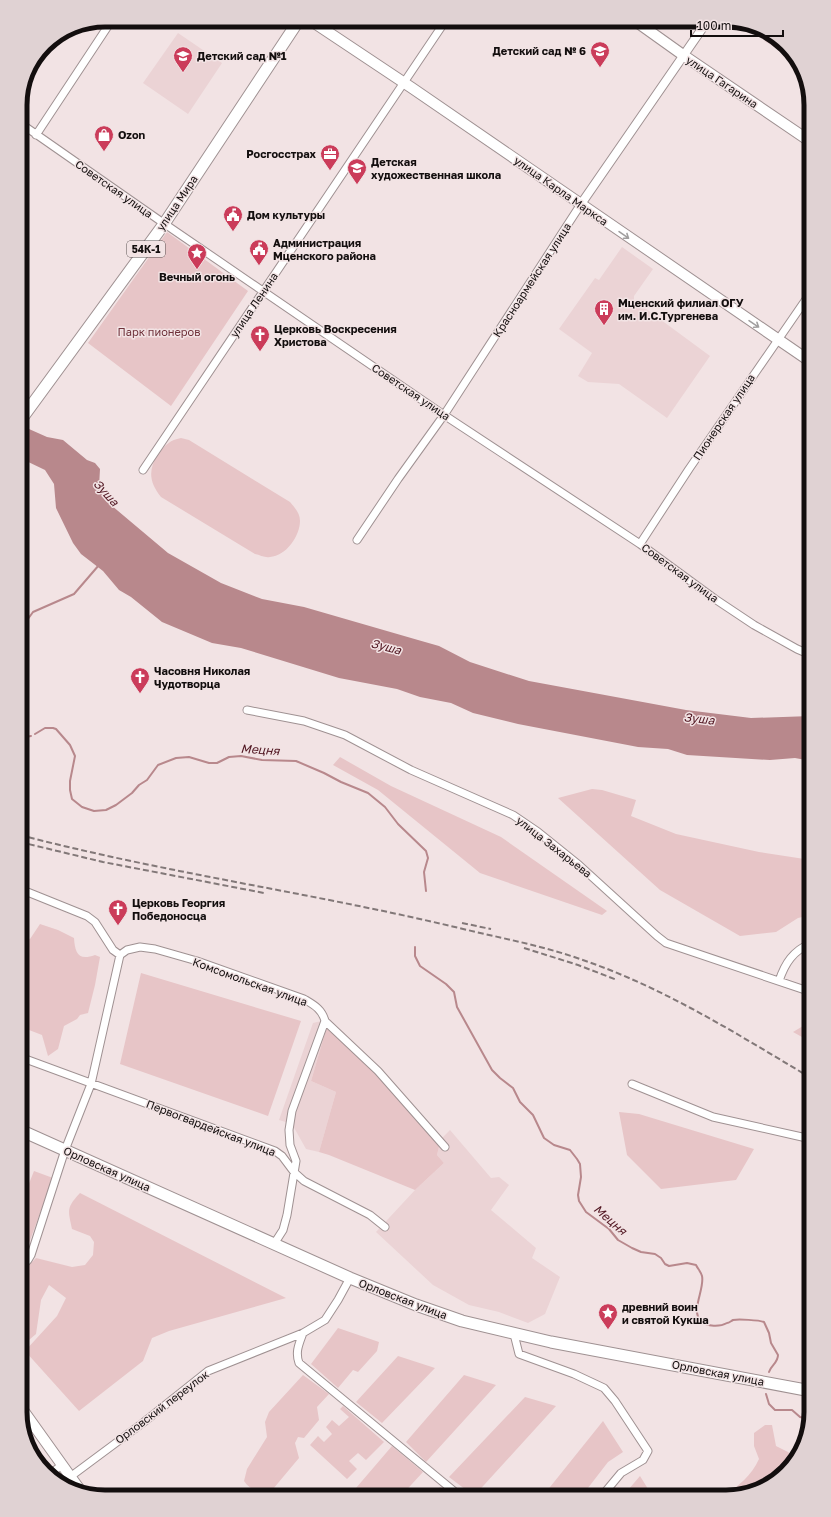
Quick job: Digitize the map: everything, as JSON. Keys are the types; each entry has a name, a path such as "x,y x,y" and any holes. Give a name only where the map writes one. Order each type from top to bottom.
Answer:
{"main road":[{"name":"улица Мира","path":"27,412 164,224 294,27"},
{"name":"улица Карла Маркса","path":"320,27 804,357"},
{"name":"улица Гагарина","path":"644,27 804,137"},
{"name":"Орловская улица","path":"27,1133 350,1278 416,1305 462,1321 514,1334 804,1390"},
{"path":"27,1416 76,1484"}],"street":[{"path":"36,135 107,27"},
{"name":"улица Ленина","path":"143,470 441,27"},
{"name":"Красноармейская улица","path":"357,540 398,478 444,415 581,204 703,27"},
{"name":"Советская улица","path":"27,130 444,415 640,544 754,625 804,651"},
{"name":"Пионерская улица","path":"640,544 689,469 804,302"},
{"name":"улица Захарьева","path":"247,710 304,721 345,735 411,770 513,815 538,832 579,865 666,943 804,990"},
{"path":"27,892 87,916 96,922 113,950 120,955 91,1084 65,1150 31,1254 27,1261"},
{"path":"779,981 784,967 791,956 804,946"},
{"name":"Комсомольская улица","path":"120,955 127,950 140,947 155,949 304,999 316,1006 323,1014 325,1021 378,1071 445,1147"},
{"path":"274,1244 283,1230 287,1215 296,1161 290,1145 289,1130 292,1112 325,1021"},
{"name":"Первогвардейская улица","path":"27,1061 275,1151 282,1156 294,1172 304,1181 370,1215 385,1227"},
{"path":"632,1084 713,1117 804,1137"},
{"name":"Орловский переулок","path":"70,1477 144,1422 208,1371 303,1333 325,1320 350,1278"},
{"path":"303,1333 297,1349 299,1363 453,1490"},
{"path":"514,1334 519,1354 574,1374 604,1388 615,1401 648,1451 643,1460 621,1473 607,1490"},
{"path":"54,1471 62,1465"}],"shaded area":[{"name":"Детский сад №1","path":"178,33 222,63 188,114 143,83"},
{"path":"766,38 778,46 785,54 764,41"},
{"path":"622,247 653,269 634,296 634,300 710,356 667,418 619,384 588,382 578,376 592,353 559,329 595,278 599,280"},
{"path":"329,1019 311,1081 336,1092 319,1152 306,1149 292,1124 279,1120 313,1023"},
{"path":"450,1130 491,1178 499,1177 509,1185 491,1210 536,1248 532,1258 560,1277 545,1314 528,1323 499,1312 469,1305 433,1285 376,1232 415,1190 444,1163 437,1155 441,1139"}],"green space":[{"name":"Парк пионеров","path":"167,232 248,291 171,406 88,343"},
{"path":"181,438 189,440 290,502 298,513 300,521 298,533 287,549 276,556 270,557 255,554 161,497 152,481 151,471 153,465 158,454 165,446 174,440"},
{"path":"340,757 391,786 501,837 607,911 602,915 480,873 378,790 333,765"},
{"path":"592,789 602,790 636,800 631,816 676,834 759,852 804,859 804,917 798,918 776,932 740,936 660,890 558,798"},
{"path":"40,924 58,930 74,938 75,948 81,956 89,957 95,955 100,957 88,1013 80,1015 77,1019 64,1026 58,1049 48,1056 42,1035 29,1030 27,1031 27,938 30,939"},
{"path":"141,973 301,1021 268,1116 120,1064"},
{"path":"329,1019 379,1067 441,1139 437,1155 444,1163 415,1190 319,1152 336,1092 311,1081"},
{"path":"804,1026 804,1038 793,1032"},
{"path":"619,1112 639,1114 754,1149 736,1180 661,1189 627,1155"},
{"path":"34,1171 53,1178 29,1243 27,1244 27,1188"},
{"path":"80,1193 286,1298 169,1331 152,1338 143,1361 79,1411 27,1353 27,1349 57,1316 66,1298 49,1285 41,1300 36,1334 27,1342 27,1267 36,1258 72,1267 85,1265 93,1255 94,1242 90,1236 72,1229 69,1210 72,1202"},
{"path":"338,1328 379,1342 377,1351 358,1372 353,1370 338,1388 311,1364"},
{"path":"398,1356 435,1368 382,1423 356,1402"},
{"path":"303,1375 329,1394 317,1407 319,1420 304,1438 298,1437 295,1443 299,1458 272,1490 254,1490 244,1481 247,1469 267,1437 265,1422 269,1412"},
{"path":"464,1375 496,1385 426,1462 406,1442"},
{"path":"525,1397 556,1406 479,1490 466,1490 449,1477"},
{"path":"343,1406 384,1442 366,1460 358,1453 349,1461 357,1469 347,1479 310,1445 318,1436 324,1442 332,1434 326,1427 332,1420 339,1426 349,1417 340,1409"},
{"path":"603,1421 623,1452 608,1462 586,1490 548,1490"},
{"path":"765,1425 772,1425 776,1446 791,1455 778,1471 765,1480 751,1486 733,1490 753,1470 759,1459 754,1446 754,1433"},
{"path":"392,1446 423,1472 406,1490 358,1490 356,1488"},
{"path":"640,1476 649,1490 628,1490"}],"water":[{"name":"Зуша","path":"27,428 47,437 63,440 87,460 95,463 100,469 99,487 105,500 168,553 221,583 262,599 304,607 439,646 470,662 529,681 686,710 751,718 804,716 804,760 795,758 770,760 687,755 668,749 638,747 518,724 473,713 451,703 420,697 397,689 339,678 241,648 212,643 162,622 131,597 119,590 103,571 81,554 73,543 56,508 54,484 45,470 27,461"}],"waterway":[{"name":"Мецня","path":"27,620 33,612 74,594 99,565"},
{"name":"Мецня","path":"35,734 45,728 53,728 56,729 70,745 75,756 70,781 72,799 82,807 94,811 106,810 116,805 147,780 158,765 176,758 189,757 209,763 217,763 229,757 241,756 262,760 296,761 368,793 385,807 398,824 426,851 428,858 424,872 426,891"},
{"name":"Мецня","path":"27,737 31,736"},
{"name":"Мецня","path":"415,947 415,956 420,966 446,984 454,992 457,1007 492,1070 513,1088 520,1102 533,1115 544,1138 554,1145 570,1150 577,1159 580,1164 581,1177 578,1195 579,1201 586,1212 609,1229 618,1240 641,1252 655,1254 669,1266 687,1263 696,1265 702,1275 702,1287 697,1312 698,1317 704,1323 717,1326 733,1320 753,1320 764,1322 769,1333 771,1343 778,1355 777,1360 769,1372"},
{"name":"Мецня","path":"766,1394 769,1404 775,1410 792,1410 800,1417 803,1418"}],"railway":[{"path":"27,837 129,861 349,904 520,942 565,954 611,970 670,997 727,1028 804,1074"},
{"path":"27,844 103,862 264,893"},
{"path":"462,923 491,929"},
{"path":"524,948 578,965 617,980"}],"place":[{"name":"Детский сад № 6","path":"600,68"},
{"name":"Детский сад №1","path":"183,73"},
{"name":"Ozon","path":"104,152"},
{"name":"Росгосстрах","path":"330,171"},
{"name":"Детская художественная школа","path":"357,185"},
{"name":"Дом культуры","path":"233,232"},
{"name":"Администрация Мценского района","path":"259,266"},
{"name":"Вечный огонь","path":"197,270"},
{"name":"Мценский филиал ОГУ им. И.С.Тургенева","path":"604,326"},
{"name":"Церковь Воскресения Христова","path":"260,352"},
{"name":"Часовня Николая Чудотворца","path":"140,694"},
{"name":"Церковь Георгия Победоносца","path":"118,926"},
{"name":"древний воин и святой Кукша","path":"608,1330"}]}
